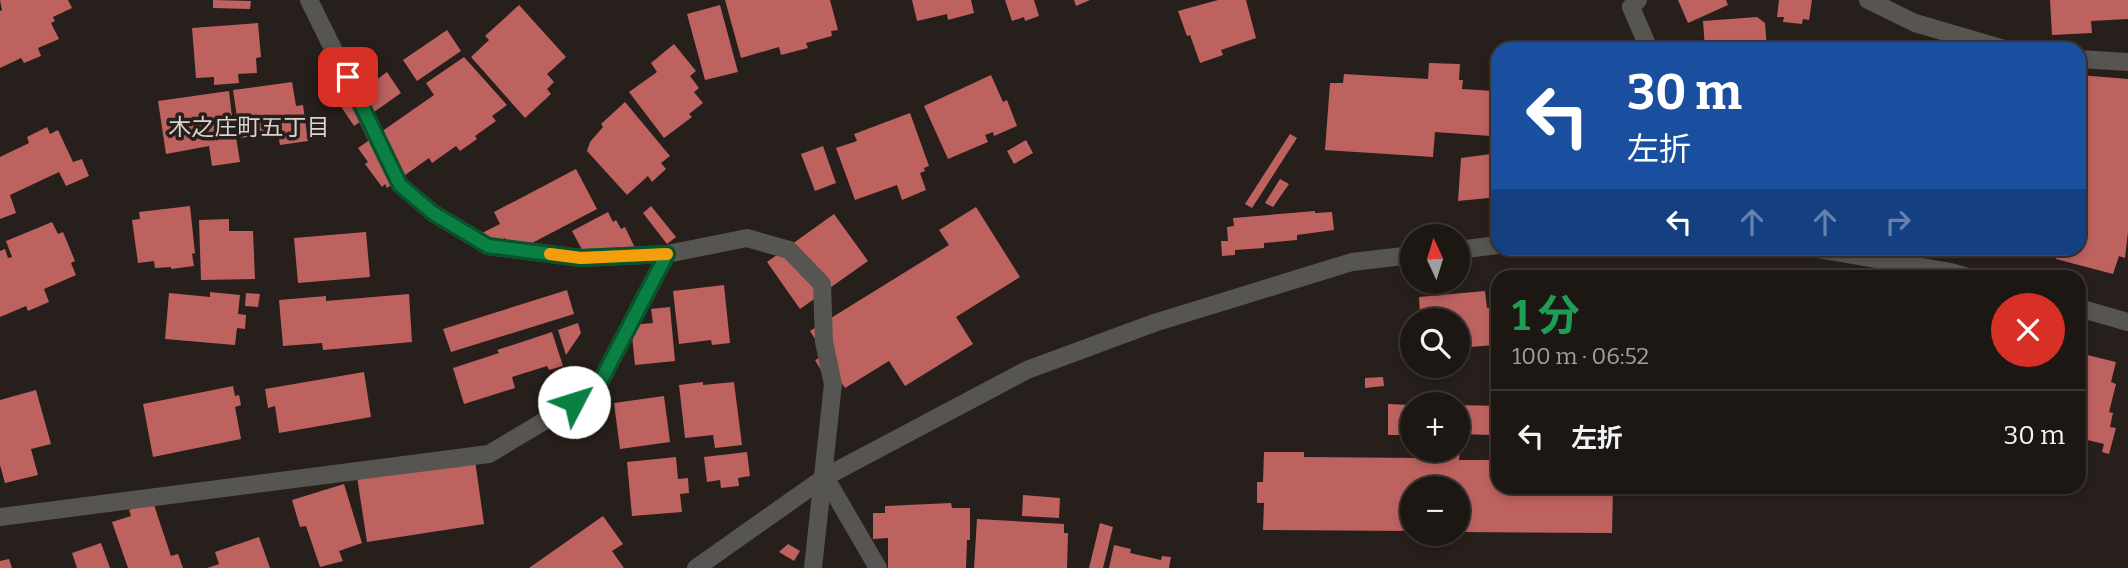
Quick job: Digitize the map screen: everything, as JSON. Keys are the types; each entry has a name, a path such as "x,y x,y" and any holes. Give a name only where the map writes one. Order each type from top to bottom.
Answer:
{"street":[{"path":"309,0 400,185 433,213 488,246 581,258 667,254 747,238 789,250 822,284 824,342 834,384 813,568"},
{"path":"1638,0 1631,7 1646,42"},
{"path":"1868,0 1915,23 1980,42"},
{"path":"2086,59 2128,62"},
{"path":"1470,249 1491,247"},
{"path":"0,517 489,454 596,390 667,254"},
{"path":"696,568 825,477 1027,370 1154,323 1352,262 1400,256"},
{"path":"1858,256 1940,270"},
{"path":"2086,310 2128,322"},
{"path":"825,477 878,568"}],"building":[{"path":"0,0 68,0 72,8 53,17 55,21 51,23 59,39 38,48 41,56 24,63 21,58 0,68"},
{"path":"213,0 251,1 250,9 213,8"},
{"path":"725,0 830,0 838,30 831,31 832,36 806,43 808,48 781,55 779,47 741,58"},
{"path":"912,0 971,0 974,13 948,20 947,14 917,21"},
{"path":"1005,0 1034,0 1039,16 1025,21 1024,17 1012,21"},
{"path":"1074,0 1090,0 1076,6"},
{"path":"1218,0 1246,0 1256,38 1221,50 1223,55 1200,63 1178,11"},
{"path":"1678,0 1726,0 1728,5 1688,23"},
{"path":"1779,0 1812,0 1809,20 1803,19 1802,24 1783,22 1784,17 1777,17"},
{"path":"2050,0 2128,0 2128,19 2091,21 2092,33 2052,35"},
{"path":"519,5 566,57 547,74 554,82 547,89 551,94 525,118 471,57 489,40 485,36"},
{"path":"720,5 738,72 705,80 687,14"},
{"path":"1757,17 1765,23 1766,42 1704,42 1703,21"},
{"path":"258,23 261,57 256,58 257,73 238,74 239,83 214,85 214,77 196,78 192,28"},
{"path":"447,30 461,51 417,81 403,60"},
{"path":"674,44 696,71 690,76 699,88 694,92 703,103 689,114 692,117 664,138 629,92 657,72 651,63"},
{"path":"464,57 507,105 492,116 496,121 460,151 456,146 432,163 429,158 387,188 385,184 382,187 365,164 368,162 358,148 434,95 426,83"},
{"path":"1429,63 1460,64 1459,80 1463,80 1462,89 1491,91 1491,136 1435,132 1433,157 1325,150 1330,83 1343,83 1344,74 1428,79"},
{"path":"387,72 401,93 354,126 338,102"},
{"path":"991,75 1003,102 1007,100 1017,126 994,136 993,132 985,135 988,142 948,159 924,106"},
{"path":"2086,76 2128,79 2128,232 2125,258 2119,256 2113,274 2056,259 2057,256 2086,256"},
{"path":"292,82 296,106 303,105 308,141 280,145 278,133 240,138 233,90"},
{"path":"229,91 234,134 219,136 220,139 236,137 240,162 212,166 209,146 166,154 158,101"},
{"path":"625,102 670,156 661,163 666,169 652,182 648,176 627,195 587,151 590,142 603,127 601,124"},
{"path":"910,113 929,166 920,173 926,190 902,200 897,185 855,200 836,148 857,141 854,134"},
{"path":"47,127 50,134 58,130 73,162 82,159 89,176 66,186 59,172 10,195 16,213 0,219 0,157 29,143 27,137"},
{"path":"1290,134 1297,138 1252,208 1245,204"},
{"path":"1026,140 1033,153 1014,164 1007,151"},
{"path":"823,146 836,183 815,191 801,154"},
{"path":"1491,154 1491,198 1458,201 1461,158"},
{"path":"576,169 597,209 513,253 505,238 487,248 480,234 500,224 494,212"},
{"path":"1280,179 1289,184 1273,207 1265,203"},
{"path":"190,206 194,266 171,269 155,268 154,261 138,263 132,220 140,219 139,212"},
{"path":"651,206 676,237 667,244 643,213"},
{"path":"976,207 1020,277 956,317 973,344 905,386 889,361 845,388 836,374 827,380 815,360 825,355 810,331 949,245 939,230"},
{"path":"608,212 613,222 616,220 621,229 625,227 636,250 587,259 572,231"},
{"path":"1332,212 1334,230 1297,235 1297,240 1264,243 1264,248 1235,250 1235,255 1222,256 1221,241 1228,241 1227,227 1234,226 1233,218"},
{"path":"834,214 868,261 800,309 767,262"},
{"path":"229,219 229,231 253,231 255,279 201,280 199,220"},
{"path":"52,222 58,234 63,232 75,261 71,263 76,275 44,289 49,302 28,311 26,306 0,317 0,251 5,249 8,258 12,257 6,241"},
{"path":"366,232 370,277 298,283 294,238"},
{"path":"724,285 730,343 712,345 711,340 679,344 673,291"},
{"path":"567,290 574,314 451,352 443,329"},
{"path":"1485,291 1487,308 1491,307 1491,345 1470,347 1470,308 1420,308 1419,297"},
{"path":"210,292 240,295 238,314 246,315 245,329 237,328 235,345 165,339 169,293 210,297"},
{"path":"246,293 260,294 258,307 245,306"},
{"path":"409,294 412,342 323,350 322,343 283,346 279,300 326,296 326,301"},
{"path":"670,307 675,361 635,365 631,325 653,323 651,309"},
{"path":"578,323 581,333 566,355 558,330"},
{"path":"552,332 563,366 549,370 547,366 512,377 515,388 464,404 453,368"},
{"path":"2086,355 2116,362 2111,382 2116,384 2109,412 2113,413 2110,427 2116,428 2109,454 2102,452 2104,444 2086,440"},
{"path":"364,372 371,417 279,433 275,406 268,408 265,389"},
{"path":"1383,377 1384,386 1365,388 1365,378"},
{"path":"703,382 703,385 734,382 742,445 715,448 713,435 685,438 679,385"},
{"path":"233,386 241,405 235,407 241,439 153,457 143,404"},
{"path":"36,390 51,444 31,449 38,475 5,483 0,465 0,400"},
{"path":"664,396 670,442 620,449 614,403"},
{"path":"1388,404 1400,404 1400,435 1388,435"},
{"path":"1470,405 1491,406 1491,435 1470,434"},
{"path":"747,452 750,476 738,478 739,486 721,488 720,480 707,482 704,457"},
{"path":"1264,452 1304,452 1304,457 1400,458 1400,462 1491,460 1491,494 1613,494 1612,533 1470,532 1470,476 1400,476 1400,531 1263,530 1264,503 1257,503 1257,482 1263,482"},
{"path":"474,453 484,524 367,542 356,470"},
{"path":"676,457 678,479 688,478 689,493 680,494 682,512 632,516 627,462"},
{"path":"344,484 362,543 339,551 343,561 320,567 306,526 300,527 292,500"},
{"path":"1023,495 1060,498 1059,518 1022,516"},
{"path":"153,502 171,556 178,554 183,568 128,568 112,522 131,516 129,510"},
{"path":"951,503 952,508 970,508 970,540 967,540 966,568 888,568 888,538 873,539 873,513 885,513 885,506"},
{"path":"603,516 623,544 612,551 624,568 529,568"},
{"path":"977,519 1064,524 1064,533 1068,533 1067,568 974,568"},
{"path":"1100,523 1113,527 1103,568 1089,568"},
{"path":"259,537 270,568 207,568 219,564 215,552"},
{"path":"101,543 110,568 77,568 72,553"},
{"path":"788,544 800,551 794,561 779,552"},
{"path":"1114,545 1131,549 1130,553 1161,560 1162,556 1171,557 1169,568 1109,568"},
{"path":"9,559 12,568 0,568 0,561"}],"slow traffic":[{"path":"550,254 581,258 667,254"}],"district":[{"name":"木之庄町五丁目","path":"249,127"}],"route":[{"path":"348,77 400,185 433,213 488,246 581,258 667,254 596,390 574,402"}]}
